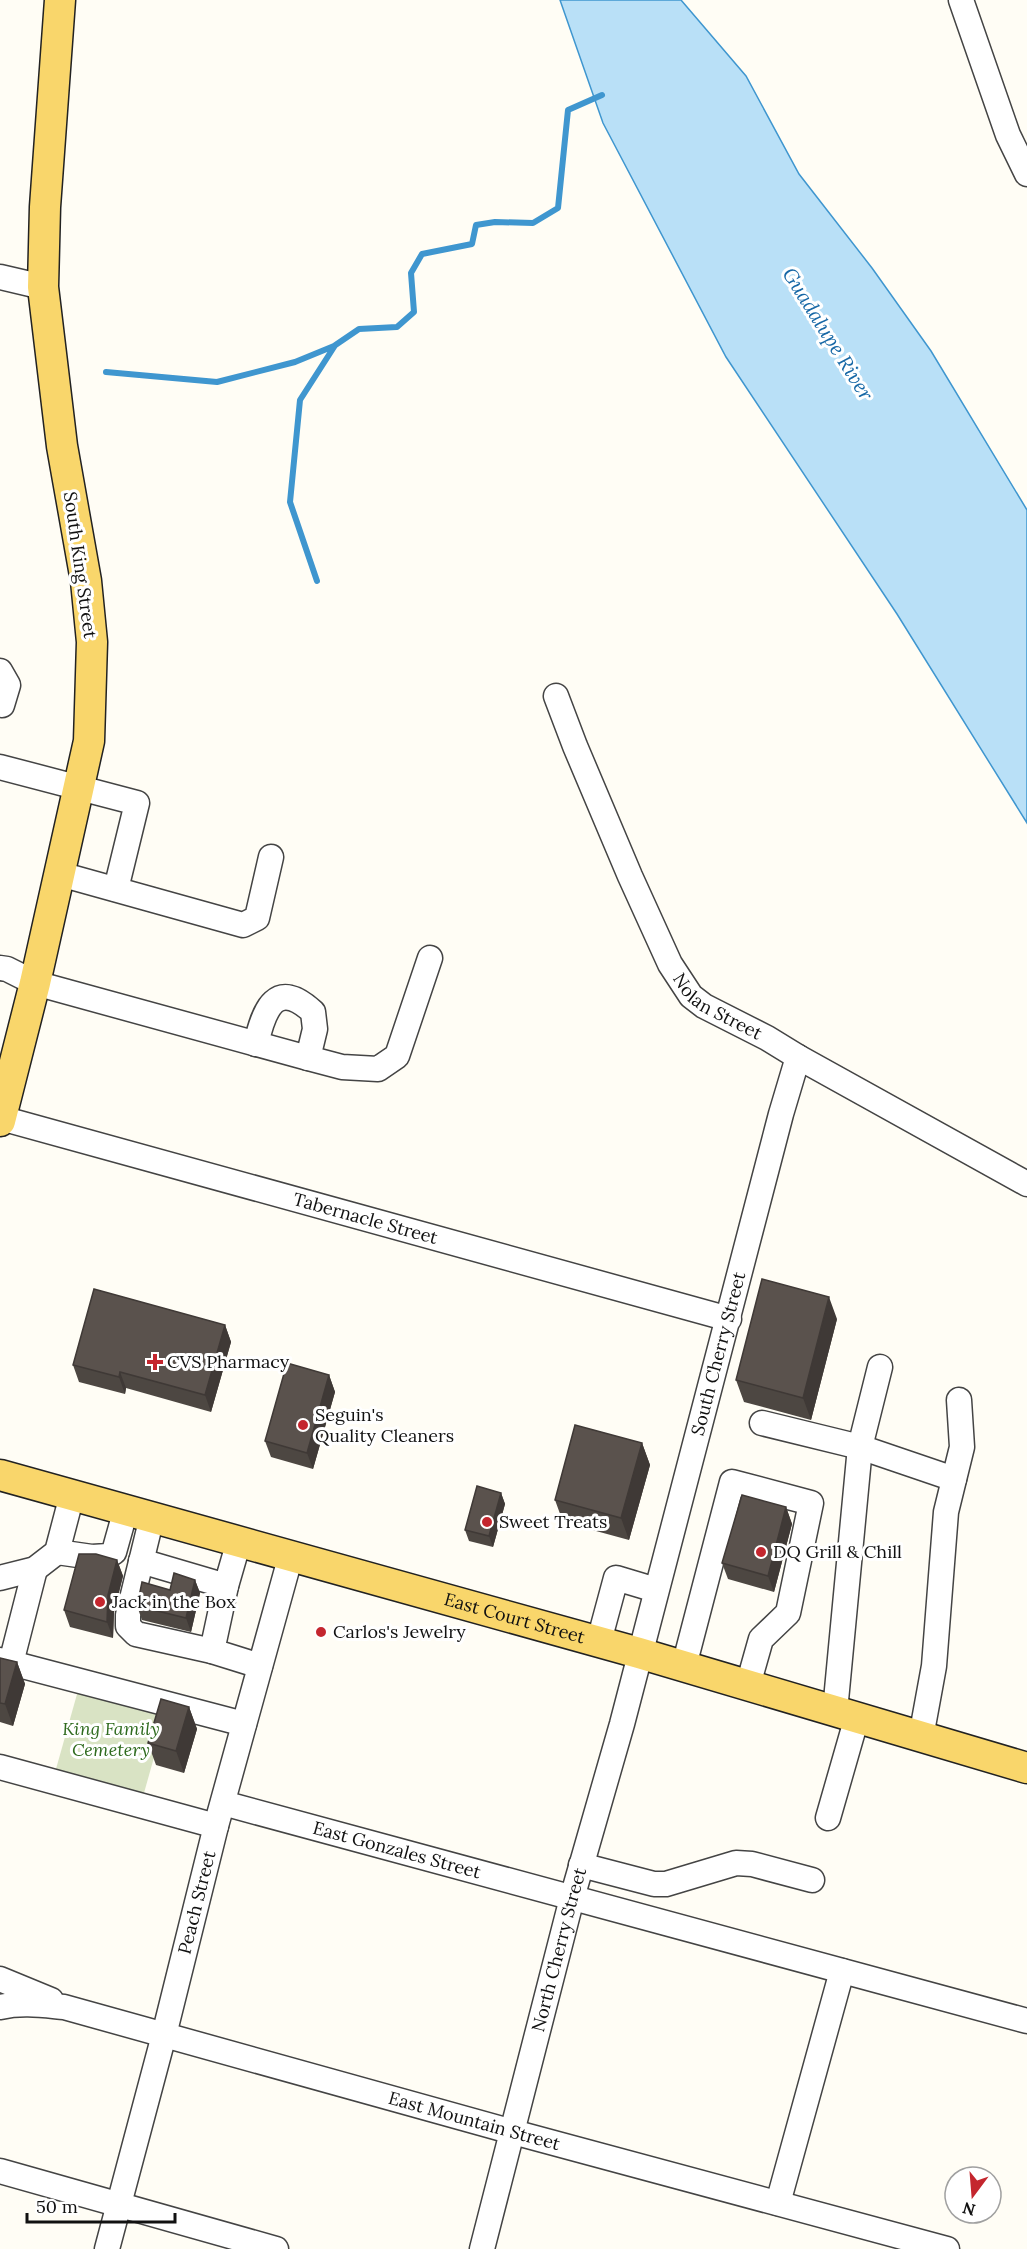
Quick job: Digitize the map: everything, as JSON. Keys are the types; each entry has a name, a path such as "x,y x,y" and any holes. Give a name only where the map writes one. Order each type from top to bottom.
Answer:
{"main road":[{"name":"South King Street","path":"1,1119 35,983 89,741 92,642 86,581 62,446 43,287 45,207 60,0"},
{"name":"East Court Street","path":"0,1475 598,1641 1027,1768"},
{"path":"0,1499 62,1492"}],"street":[{"path":"961,0 1008,135 1027,174"},
{"path":"0,277 43,287"},
{"path":"0,671 8,685 2,705 0,704"},
{"name":"Nolan Street","path":"556,696 579,757 670,964 691,996 704,1006 768,1038 798,1057 1027,1184"},
{"path":"0,767 137,802 116,890"},
{"path":"60,874 243,925 257,918 271,857"},
{"path":"0,968 7,969 35,983 308,1058 342,1067 378,1069 398,1056 430,958"},
{"path":"256,1044 262,1018 271,1002 287,997 303,1002 313,1012 315,1029 308,1058"},
{"name":"South Cherry Street","path":"639,1653 798,1057"},
{"name":"Tabernacle Street","path":"1,1119 729,1319"},
{"path":"828,1818 846,1714 860,1447 880,1367"},
{"path":"921,1737 934,1666 946,1512 962,1447 959,1400"},
{"path":"762,1423 860,1447 954,1479"},
{"path":"684,1666 732,1482 811,1503 788,1613 761,1639 748,1685"},
{"path":"57,1552 62,1492"},
{"path":"0,1578 35,1569 57,1552 92,1557 108,1556 114,1552 139,1513"},
{"path":"139,1513 141,1561 128,1615 128,1626 136,1634 212,1651 260,1666"},
{"path":"212,1651 239,1540"},
{"name":"Peach Street","path":"107,2249 216,1826 291,1555"},
{"path":"141,1561 226,1586"},
{"path":"35,1569 5,1661 244,1724"},
{"path":"598,1641 616,1578 656,1590"},
{"name":"North Cherry Street","path":"482,2249 572,1898 622,1724 639,1653"},
{"path":"0,1767 216,1826"},
{"name":"East Gonzales Street","path":"223,1803 1027,2020"},
{"path":"581,1865 654,1884 666,1884 736,1863 752,1864 812,1880"},
{"path":"778,2203 842,1971"},
{"path":"0,1979 45,1996 64,2007"},
{"name":"East Mountain Street","path":"0,2007 31,2004 64,2007 513,2132 947,2249"},
{"path":"0,2171 276,2249"}],"green space":[{"name":"King Family Cemetery","path":"79,1687 167,1711 144,1793 56,1769"}],"water":[{"name":"Guadalupe River","path":"560,0 681,0 746,76 799,174 872,268 931,351 1027,510 1027,823 897,614 726,357 603,123"}],"building":[{"path":"762,1279 829,1297 803,1398 736,1380"},
{"name":"CVS Pharmacy","path":"94,1289 225,1325 205,1395 120,1372 119,1377 73,1365"},
{"name":"Seguin's Quality Cleaners","path":"287,1363 329,1375 307,1453 265,1441"},
{"path":"575,1425 642,1443 621,1518 555,1500"},
{"path":"477,1486 501,1493 489,1536 465,1530"},
{"name":"DQ Grill & Chill","path":"742,1495 786,1507 768,1576 722,1563"},
{"path":"79,1554 96,1554 117,1560 108,1595 107,1622 64,1610"},
{"path":"174,1573 195,1580 186,1618 137,1606 142,1582 170,1590"},
{"path":"0,1658 17,1662 5,1704 0,1703"},
{"path":"161,1699 189,1707 176,1751 148,1743"}],"waterway":[{"path":"106,372 217,382 295,362 334,346 359,329 397,327 414,312 411,273 422,254 472,244 476,225 495,222 533,223 558,208 568,110 602,95"},
{"path":"317,581 290,502 300,400 334,347"}],"place":[{"name":"CVS Pharmacy","path":"155,1362"},
{"name":"Seguin's Quality Cleaners","path":"303,1425"},
{"name":"Sweet Treats","path":"487,1522"},
{"name":"DQ Grill & Chill","path":"761,1552"},
{"name":"Jack in the Box","path":"100,1602"},
{"name":"Carlos's Jewelry","path":"321,1632"}]}
